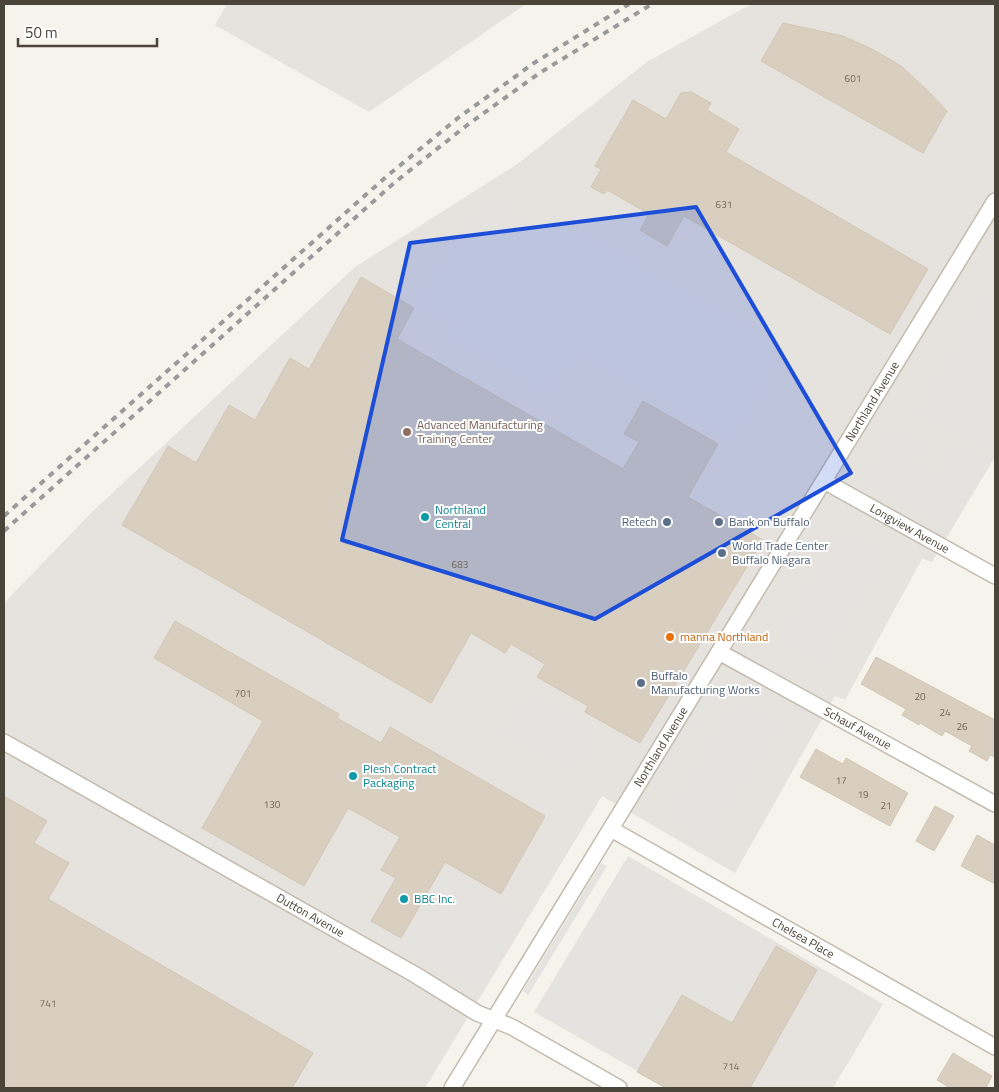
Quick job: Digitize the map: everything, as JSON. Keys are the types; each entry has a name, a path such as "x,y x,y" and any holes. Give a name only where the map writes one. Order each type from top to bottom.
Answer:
{"street":[{"name":"Northland Avenue","path":"452,1088 995,201"},
{"name":"Longview Avenue","path":"824,481 995,576"},
{"name":"Schauf Avenue","path":"718,652 995,804"},
{"name":"Dutton Avenue","path":"4,742 388,959 477,1013 512,1027 619,1088"},
{"name":"Chelsea Place","path":"611,829 995,1047"}],"highlighted area":[{"path":"696,207 851,473 595,619 342,540 410,243"}],"shaded area":[{"path":"227,4 526,4 369,112 215,25"},
{"path":"753,4 995,4 995,457 932,562 922,559 845,700 835,696 735,873 602,796 425,1088 4,1088 4,603 92,512 355,267 516,165 647,62"},
{"path":"484,194 543,227 549,217 782,349 732,438 583,354 557,373 547,391 449,335 456,323 422,304"},
{"path":"995,275 995,457 917,412"},
{"path":"892,429 924,446 914,463 937,477 956,443 988,461 950,528 864,479"},
{"path":"814,516 819,519 751,630 746,627"},
{"path":"843,530 885,555 819,665 777,640"},
{"path":"709,686 715,690 645,804 639,801"},
{"path":"527,690 597,730 572,774 502,734"},
{"path":"737,700 778,725 707,843 665,818"},
{"path":"628,856 883,1004 833,1088 667,1088 534,1012"},
{"path":"625,861 770,945 728,1018 677,989 633,1066 538,1012"},
{"path":"601,863 607,866 528,995 523,991"},
{"path":"445,867 524,913 479,991 400,945"}],"building":[{"path":"783,23 843,36 874,50 901,66 928,91 947,111 923,153 761,61"},
{"path":"691,92 711,103 707,110 739,129 726,152 928,269 890,334 684,216 667,246 640,230 649,214 607,190 604,194 591,187 601,169 595,166 633,100 666,119 681,93"},
{"name":"Northland Central","path":"361,277 414,308 397,339 623,469 639,442 624,434 643,401 718,444 688,497 763,540 640,743 585,712 588,706 537,677 545,664 511,644 505,653 471,633 431,703 122,525 168,446 196,463 229,405 255,420 290,358 309,369"},
{"name":"Plesh Contract Packaging","path":"175,621 339,714 337,718 381,743 390,727 545,816 501,894 445,862 401,938 371,921 396,878 381,870 400,837 348,808 304,886 202,828 263,721 154,658"},
{"path":"876,657 995,720 995,757 990,755 987,761 969,751 972,746 945,731 942,736 920,723 919,725 902,715 906,709 861,684"},
{"path":"816,749 843,764 846,758 908,793 890,826 800,777"},
{"path":"4,796 47,821 34,843 69,863 48,899 313,1053 292,1088 4,1088"},
{"path":"935,806 954,816 934,851 916,841"},
{"path":"977,835 995,845 995,884 961,866"},
{"path":"776,946 817,970 750,1088 666,1088 637,1072 682,995 732,1023"},
{"path":"953,1053 992,1076 986,1088 950,1088 937,1080"}],"railway":[{"path":"4,516 387,176 458,118 534,63 629,4"},
{"path":"4,531 394,183 466,126 538,74 652,4"}],"place":[{"name":"Advanced Manufacturing Training Center","path":"407,432"},
{"name":"Northland Central","path":"425,517"},
{"name":"Retech","path":"667,522"},
{"name":"Bank on Buffalo","path":"719,522"},
{"name":"World Trade Center Buffalo Niagara","path":"722,553"},
{"name":"manna Northland","path":"670,637"},
{"name":"Buffalo Manufacturing Works","path":"641,683"},
{"name":"Plesh Contract Packaging","path":"353,776"},
{"name":"BBC Inc.","path":"404,899"}]}
